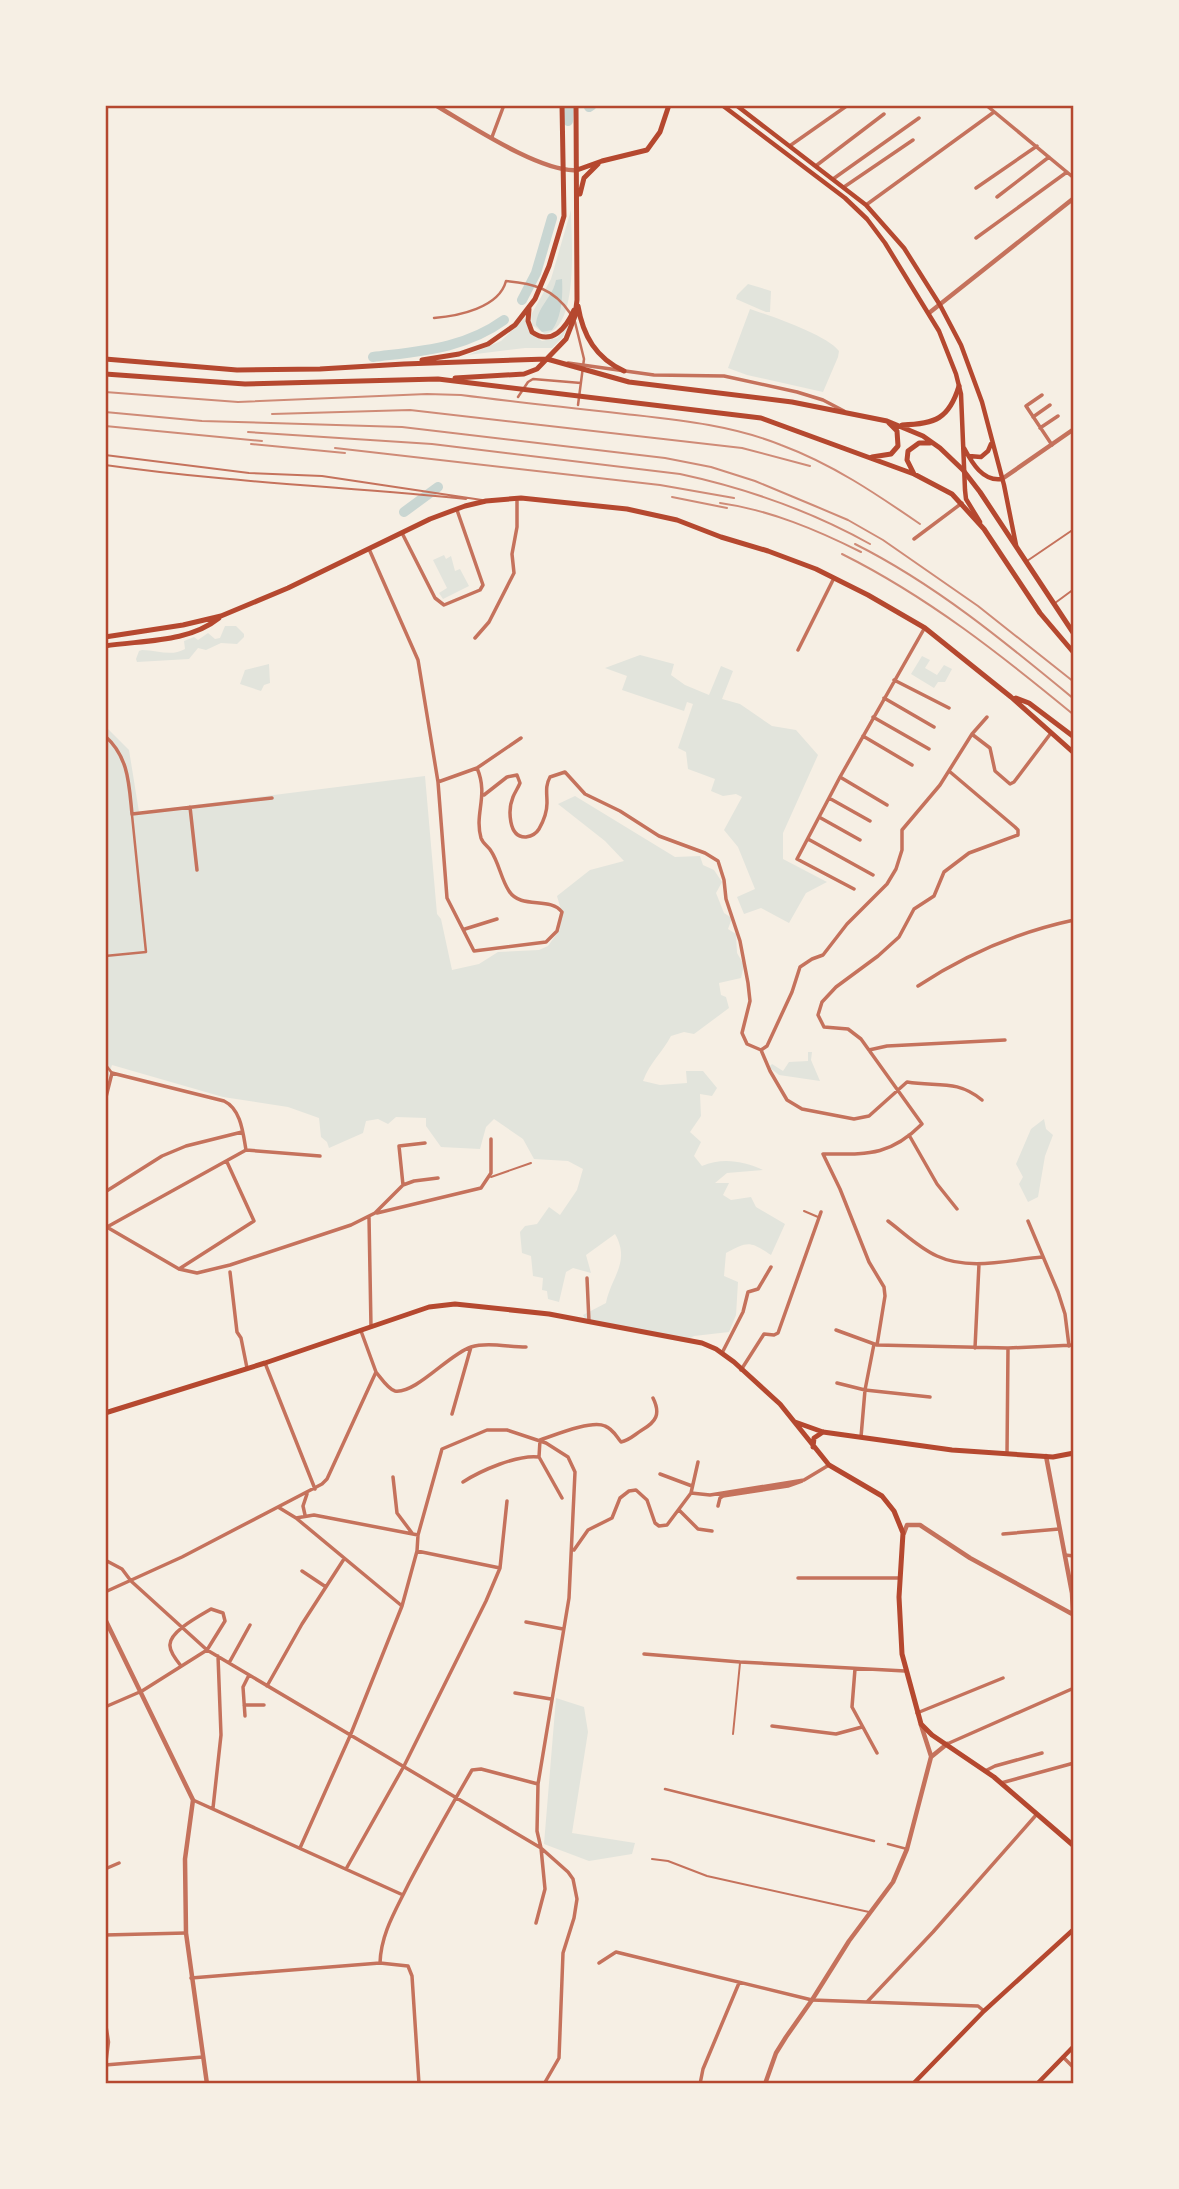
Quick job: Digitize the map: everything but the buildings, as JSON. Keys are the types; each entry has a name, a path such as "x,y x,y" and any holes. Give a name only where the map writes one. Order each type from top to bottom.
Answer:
{"main road":[{"path":"404,364 459,354 488,344 515,325 530,306 543,284 562,226 565,207 562,105"},
{"path":"105,374 245,384 528,374 547,359 570,332 575,316 578,196 576,105"},
{"path":"577,170 647,150 660,132 669,105"},
{"path":"722,105 845,198 867,219 885,243 946,345 959,386 966,499 1040,613 1074,653"},
{"path":"736,105 866,205 904,248 940,305 971,371 1002,478 1016,546"},
{"path":"578,196 584,178 602,161"},
{"path":"530,306 528,321 532,332 547,338 557,334 565,326 577,300"},
{"path":"577,300 590,343 604,359 624,371"},
{"path":"108,359 237,370 312,370 547,359 629,382 792,402 887,421 933,443 963,470 1074,634"},
{"path":"300,383 312,370"},
{"path":"438,379 752,416 914,474 948,491 984,529"},
{"path":"900,425 927,423 940,417 951,406 959,386"},
{"path":"869,457 891,454 898,446 897,431 887,421"},
{"path":"968,456 981,457 992,442"},
{"path":"914,474 907,460 910,448 919,443 933,443"},
{"path":"962,444 968,456 988,478 1002,478"},
{"path":"105,637 221,616 288,588 456,508 486,501 516,498 651,513 772,552 834,578 925,628 1011,697 1074,753"},
{"path":"108,645 183,636 207,628 221,616"},
{"path":"108,645 119,635"},
{"path":"1011,697 1029,703 1074,737"},
{"path":"1057,738 1065,729"},
{"path":"105,1413 265,1363 429,1307 454,1304 530,1311 702,1343 722,1353 780,1404 829,1465 882,1496 894,1511 903,1533 900,1629 905,1671 921,1724 1001,1783 1074,1846"},
{"path":"795,1422 823,1432 952,1450 1058,1457 1074,1453"},
{"path":"813,1447 814,1437 823,1432"},
{"path":"913,2084 984,2011 1074,1929"},
{"path":"1037,2084 1074,2046"}],"street":[{"path":"435,105 542,163 563,171 577,170"},
{"path":"492,137 504,105"},
{"path":"791,145 848,105"},
{"path":"988,105 1074,178"},
{"path":"866,205 994,111"},
{"path":"817,165 884,114"},
{"path":"833,179 919,118"},
{"path":"844,187 913,140"},
{"path":"976,188 1037,146"},
{"path":"997,197 1049,157"},
{"path":"976,238 1067,172"},
{"path":"929,313 1074,198"},
{"path":"435,318 458,315 479,307 500,292 506,281 529,283 544,288 560,300 574,320 583,359 578,405"},
{"path":"105,353 108,359"},
{"path":"563,363 579,362 654,375 724,376 797,392 823,400 846,412"},
{"path":"518,397 533,379 581,383"},
{"path":"1042,395 1026,405 1052,445"},
{"path":"1033,417 1050,405"},
{"path":"1041,428 1058,416"},
{"path":"1002,478 1074,429"},
{"path":"475,638 489,622 514,573 512,554 517,527 516,498"},
{"path":"914,539 962,503"},
{"path":"402,532 435,598 444,606 451,603 480,590 482,585 456,508"},
{"path":"369,549 418,660 438,782 447,898 474,951 546,942 557,931 562,912 558,907 516,899 509,891 491,851 481,841 479,818 483,795 477,768"},
{"path":"798,650 834,578"},
{"path":"854,889 797,859 873,717 925,628"},
{"path":"894,680 949,708"},
{"path":"884,698 934,727"},
{"path":"873,717 929,749"},
{"path":"761,1050 767,1046 792,992 800,967 823,956 847,924 887,884 896,870 902,850 902,830 987,717"},
{"path":"972,734 990,748 995,771 1010,783 1014,782 1051,733"},
{"path":"863,736 912,765"},
{"path":"105,737 114,744 127,766 146,952 105,956"},
{"path":"438,782 477,768 521,737"},
{"path":"861,1437 865,1390 885,1297 884,1287 869,1262 823,1154 873,1154 884,1151 922,1124 861,1039 848,1029 824,1027 818,1015 822,1002 836,987 878,957 899,937 914,909 934,896 944,872 969,853 1018,835 1015,827 949,771"},
{"path":"483,795 507,777 517,775 520,783 512,799 511,825 519,836 528,837 536,834 540,828 547,808 546,790 550,777 565,772 585,794 620,811 659,836 705,853 718,861 726,899 740,941 748,983 750,1001 742,1033 747,1044 761,1050 787,1100 802,1109 854,1119 869,1116 907,1082 965,1089 982,1100"},
{"path":"840,777 887,805"},
{"path":"132,814 272,797"},
{"path":"829,798 870,821"},
{"path":"190,807 197,870"},
{"path":"819,817 860,840"},
{"path":"808,839 873,875"},
{"path":"465,929 498,919"},
{"path":"918,986 949,966 1017,936 1074,920"},
{"path":"869,1050 887,1046 1005,1040"},
{"path":"105,1065 112,1073 225,1101 234,1108 246,1150"},
{"path":"105,1101 112,1073"},
{"path":"105,1192 162,1156 186,1146 242,1132"},
{"path":"909,1135 937,1184 957,1209"},
{"path":"375,1213 481,1188 490,1177 491,1139"},
{"path":"403,1185 399,1146 425,1143"},
{"path":"105,1227 246,1150 320,1156"},
{"path":"179,1269 254,1221 227,1161"},
{"path":"105,1227 179,1269 197,1273 230,1265 369,1217 403,1185 438,1178"},
{"path":"741,1370 764,1334 778,1333 820,1214"},
{"path":"369,1217 371,1327"},
{"path":"888,1221 941,1258 979,1264 1042,1257"},
{"path":"835,1330 875,1344 975,1348 1071,1345 1058,1292 1028,1221"},
{"path":"975,1348 979,1264"},
{"path":"722,1353 743,1312 748,1292 758,1289 771,1267"},
{"path":"230,1272 237,1332 241,1338 247,1368"},
{"path":"587,1278 589,1322"},
{"path":"361,1330 376,1372 390,1388 398,1391 411,1387 452,1357 471,1347 484,1345 526,1348"},
{"path":"452,1414 471,1347"},
{"path":"1007,1454 1008,1348"},
{"path":"265,1363 315,1489"},
{"path":"105,1592 315,1489 327,1479 376,1372"},
{"path":"837,1383 865,1390 930,1397"},
{"path":"540,1440 593,1424 603,1424 624,1442 651,1426 656,1419 658,1406 653,1398"},
{"path":"300,1848 350,1736 402,1606 417,1551 416,1535 443,1449 496,1428 540,1440 568,1457 575,1472 569,1598 538,1784 537,1831 545,1889 536,1923"},
{"path":"540,1440 538,1457 562,1499"},
{"path":"1045,1456 1074,1615"},
{"path":"463,1482 474,1475 522,1457 538,1457"},
{"path":"573,1552 584,1534 612,1518 620,1498 629,1491 636,1490 647,1500 652,1518 659,1526 667,1525 691,1493 698,1462"},
{"path":"718,1506 723,1496 788,1486 829,1465"},
{"path":"660,1474 692,1486"},
{"path":"394,1477 397,1513 416,1535"},
{"path":"691,1493 710,1495 803,1480"},
{"path":"305,1515 303,1506 307,1493"},
{"path":"346,1869 404,1766 486,1601 499,1568 507,1501"},
{"path":"278,1507 296,1518 402,1606"},
{"path":"679,1510 698,1529 712,1531"},
{"path":"296,1518 305,1515 416,1535"},
{"path":"903,1533 907,1525 920,1525 970,1558 1074,1615"},
{"path":"1003,1534 1059,1529"},
{"path":"417,1551 499,1568"},
{"path":"1065,1555 1074,1556"},
{"path":"267,1686 344,1559"},
{"path":"105,1560 122,1569 131,1581 207,1650 541,1848 568,1872 575,1883 577,1899 563,1953 559,2058 544,2084"},
{"path":"302,1571 326,1587"},
{"path":"798,1578 900,1578"},
{"path":"105,1707 142,1691 207,1650 225,1621 223,1613 211,1609 183,1627 171,1639 169,1645 181,1666"},
{"path":"105,1619 194,1800 185,1860 186,1933 207,2084"},
{"path":"526,1622 563,1629"},
{"path":"229,1663 250,1625"},
{"path":"644,1654 905,1671"},
{"path":"213,1808 221,1735 218,1656"},
{"path":"855,1669 852,1707 877,1754"},
{"path":"245,1716 243,1687 249,1675"},
{"path":"917,1713 1003,1678"},
{"path":"931,1757 947,1744 1074,1688"},
{"path":"515,1693 551,1699"},
{"path":"244,1705 264,1704"},
{"path":"765,2084 776,2053 893,1882 907,1849 931,1757 921,1724"},
{"path":"772,1726 836,1734 862,1727"},
{"path":"985,1771 1042,1753"},
{"path":"1001,1783 1074,1763"},
{"path":"380,1963 385,1930 438,1827 475,1769 538,1784"},
{"path":"665,1789 874,1841"},
{"path":"194,1800 403,1895"},
{"path":"867,2002 1037,1814"},
{"path":"888,1844 907,1849"},
{"path":"105,1869 119,1863"},
{"path":"105,1935 186,1933"},
{"path":"599,1963 616,1952 812,2000 978,2006 984,2011"},
{"path":"191,1978 380,1963 408,1966 412,1976 419,2084"},
{"path":"700,2084 706,2060 739,1983"},
{"path":"105,2023 108,2042 105,2065 203,2056"},
{"path":"1063,2057 1074,2068"}],"lane":[{"path":"105,455 248,473 332,477 486,501"},
{"path":"105,466 186,477 486,501"},
{"path":"1026,562 1074,529"},
{"path":"1054,604 1074,589"},
{"path":"490,1177 531,1163"},
{"path":"804,1211 820,1214"},
{"path":"733,1734 740,1662"},
{"path":"652,1859 668,1861 706,1876 870,1912"}],"shaded area":[{"path":"571,210 572,260 569,299 564,316 556,328 545,334 532,325 531,315 551,279"},
{"path":"562,279 558,319 552,330 542,332 536,325 539,313 556,280"},
{"path":"748,284 771,291 770,312 736,299"},
{"path":"750,309 811,333 839,351 823,392 747,375 728,368"},
{"path":"525,318 529,331 542,341 557,338 569,325 552,348 525,348 468,355 501,341"},
{"path":"444,555 446,559 451,556 455,571 460,569 469,586 443,599 439,593 447,588 433,560"},
{"path":"225,626 236,626 244,637 237,644 221,643 206,650 198,648 189,659 137,662 139,651 180,651 185,649 184,641 194,637 198,640 208,633 215,639 220,638"},
{"path":"640,655 674,664 671,675 685,685 709,695 721,666 733,671 722,699 740,704 772,726 796,730 818,755 783,833 783,859 827,882 806,893 789,923 761,908 744,914 737,897 755,889 738,847 724,830 742,797 736,794 723,796 711,791 715,779 688,769 686,752 678,748 693,704 687,702 684,711 622,690 627,676 605,668"},
{"path":"922,656 930,660 925,668 937,675 944,665 952,669 945,682 938,682 934,688 911,674"},
{"path":"269,664 270,683 264,685 261,691 240,684 245,670"},
{"path":"105,726 129,750 139,812 425,776 437,914 441,919 452,970 479,964 498,952 539,950 548,946 560,929 561,910 557,896 590,870 624,861 605,841 558,804 575,796 675,857 700,856 703,865 714,870 722,882 716,893 724,913 732,918 728,929 736,934 737,953 744,965 741,978 719,983 721,995 726,997 729,1008 694,1034 684,1032 671,1036 643,1081 660,1085 687,1083 686,1071 703,1071 717,1088 712,1096 700,1094 701,1116 690,1132 701,1142 694,1156 702,1166 733,1161 763,1170 727,1173 715,1183 729,1183 723,1195 731,1200 751,1197 756,1207 785,1224 771,1255 749,1244 726,1253 724,1276 738,1282 736,1315 729,1332 694,1336 683,1342 586,1320 583,1315 606,1303 621,1261 615,1234 586,1255 591,1273 573,1268 566,1272 559,1302 548,1299 547,1291 542,1290 543,1278 533,1276 531,1256 522,1253 520,1232 525,1226 537,1224 549,1207 560,1215 577,1190 583,1169 568,1161 534,1159 523,1139 494,1119 486,1127 480,1149 441,1147 426,1126 426,1118 396,1117 388,1124 378,1119 366,1121 363,1133 329,1148 321,1137 319,1118 288,1107 223,1097 112,1065 105,1087"},
{"path":"808,1052 812,1052 811,1060 820,1081 779,1075 769,1067 772,1064 783,1071 789,1062 808,1061"},
{"path":"1044,1119 1046,1129 1053,1135 1045,1156 1038,1197 1028,1202 1019,1184 1023,1177 1016,1164 1031,1129"},
{"path":"556,1698 584,1707 588,1732 572,1833 635,1843 632,1854 589,1861 544,1844"}],"waterway":[{"path":"568,121 569,105"},
{"path":"522,300 536,273 552,218"},
{"path":"373,357 457,343 489,330 504,320"},
{"path":"404,512 438,487"}],"railway":[{"path":"105,392 238,402 461,395 704,424 762,438 818,461 853,480 920,524"},
{"path":"272,414 410,410 742,448 810,466"},
{"path":"105,412 202,421 402,427 665,458 711,467 755,481 848,520 883,540 978,606 1074,682"},
{"path":"105,426 262,441"},
{"path":"248,432 432,444 680,474 777,502 825,521 870,544"},
{"path":"251,444 345,453"},
{"path":"335,448 660,485 734,498"},
{"path":"672,497 727,508"},
{"path":"720,503 793,522 861,552"},
{"path":"855,544 941,596 995,635 1074,699"},
{"path":"842,554 934,608 1074,715"}]}
